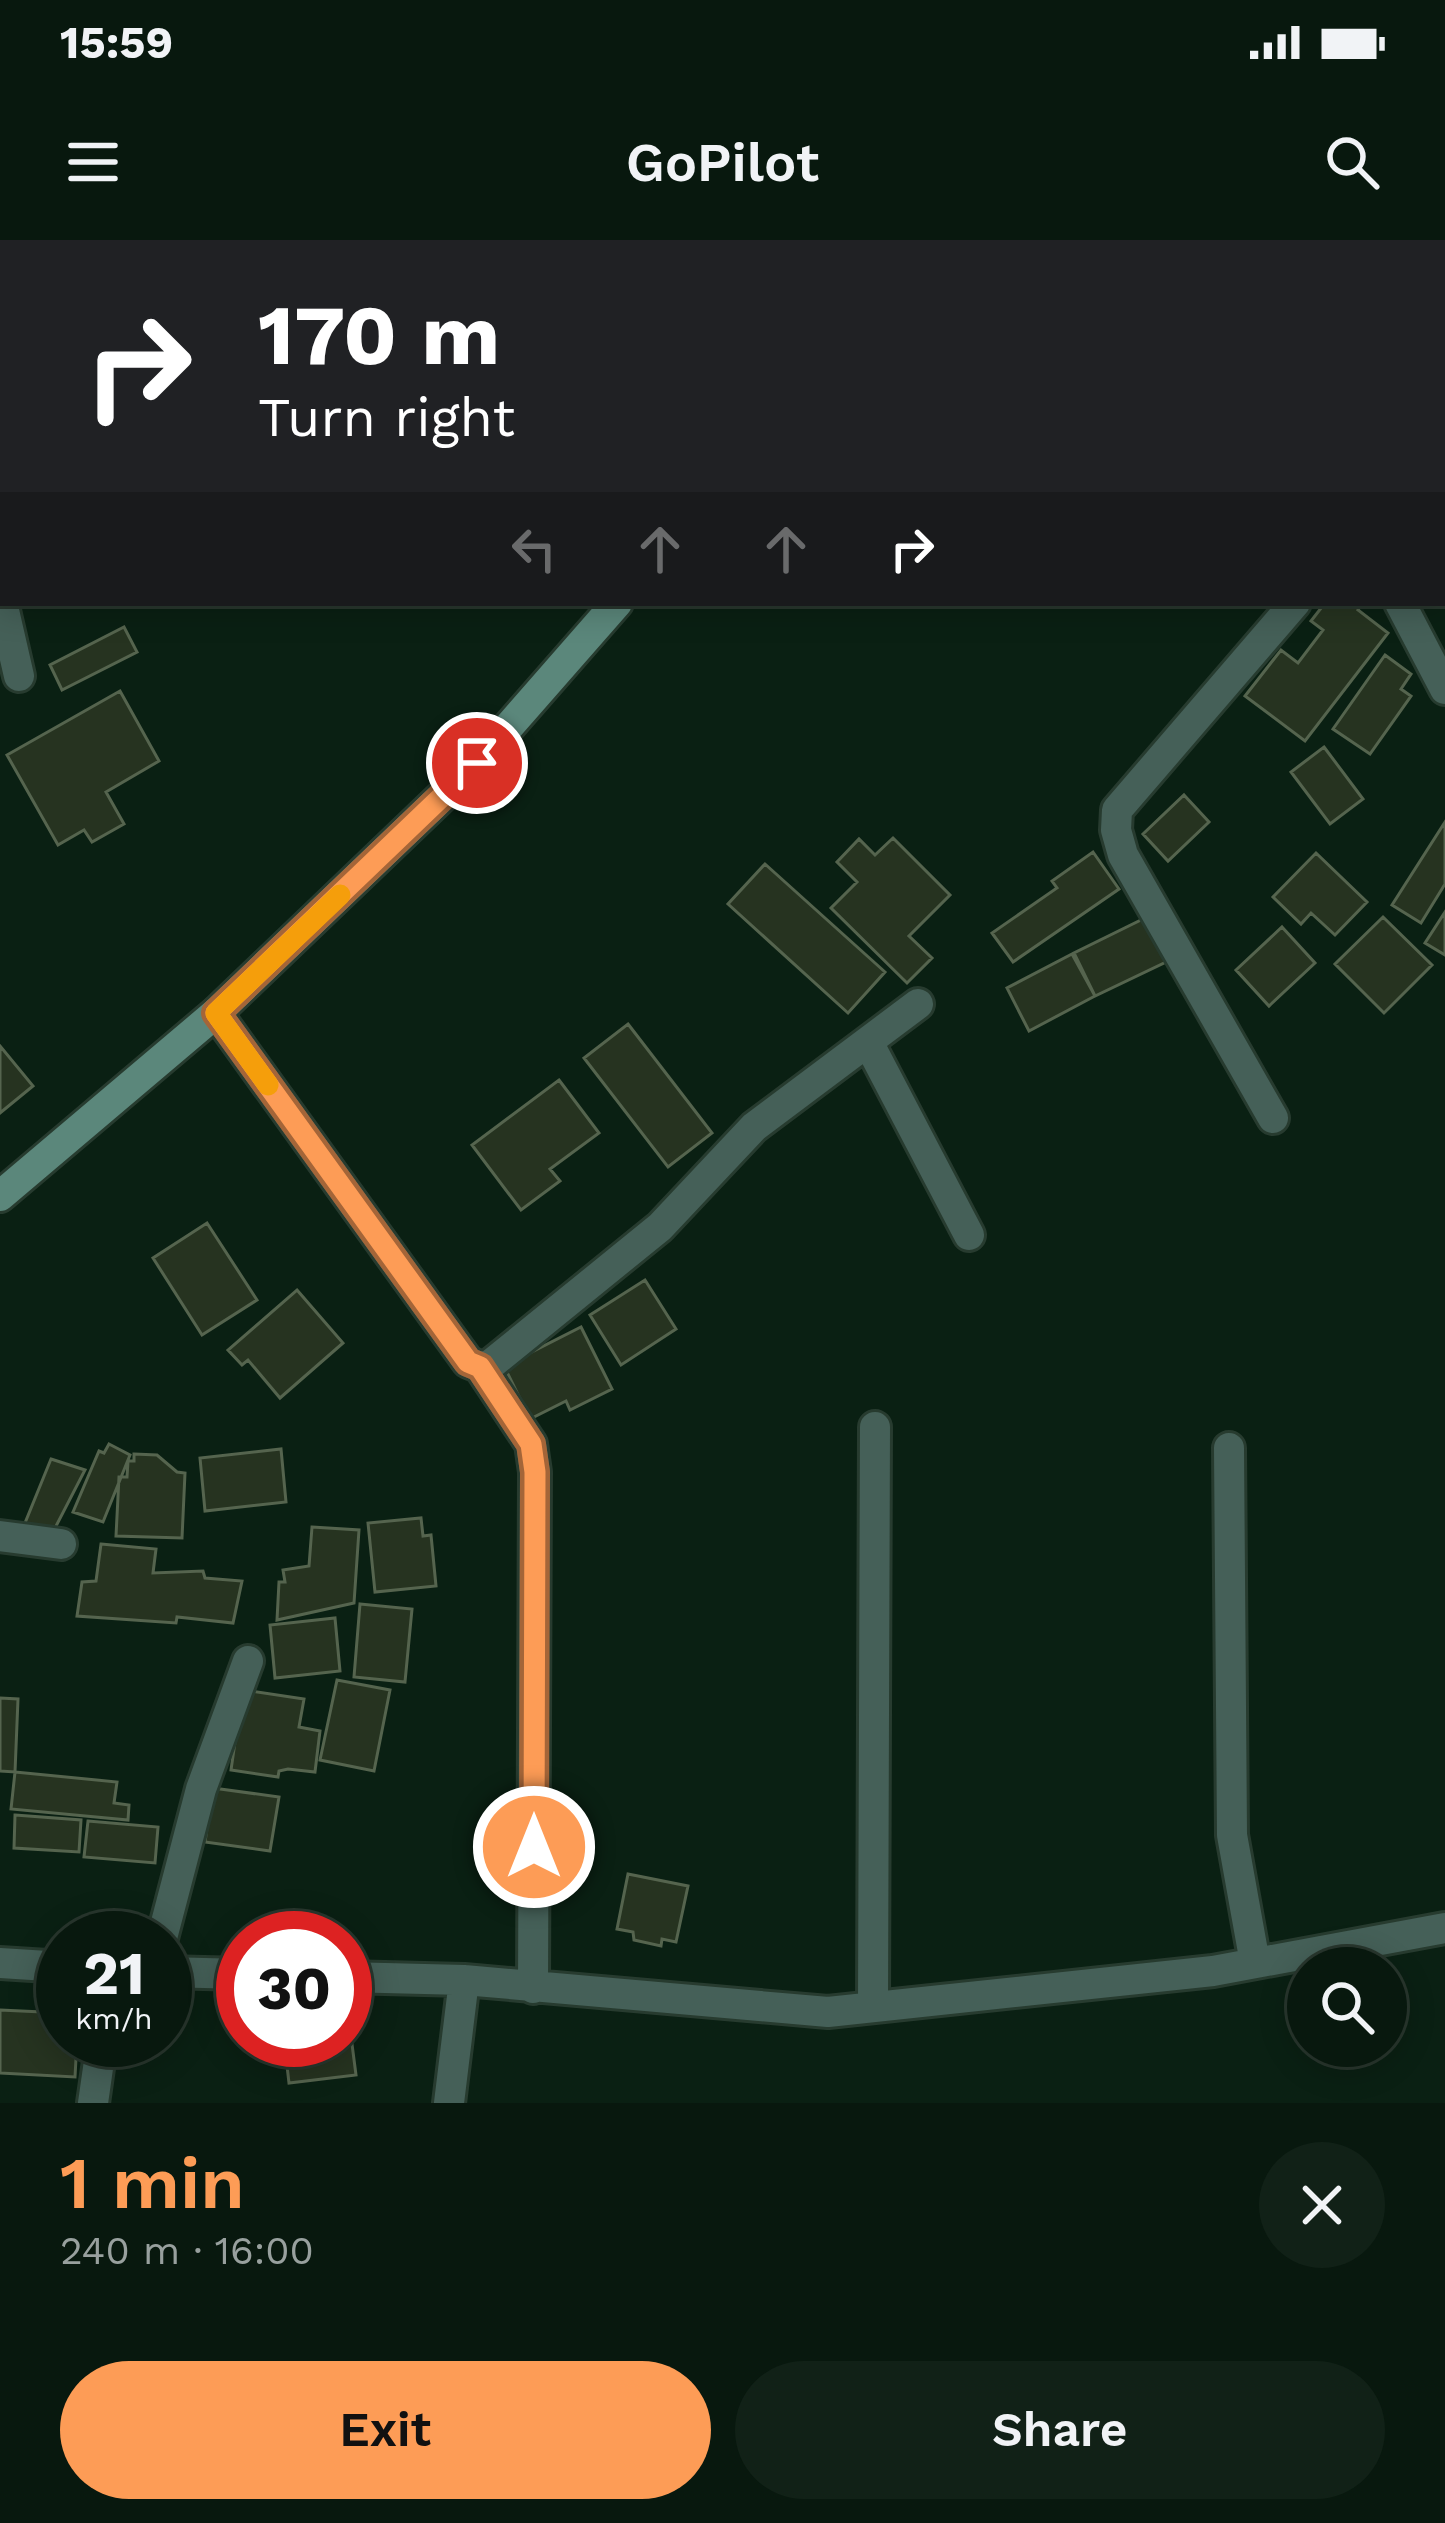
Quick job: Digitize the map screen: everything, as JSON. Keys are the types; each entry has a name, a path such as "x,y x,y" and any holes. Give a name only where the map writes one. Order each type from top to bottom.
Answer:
{"street":[{"path":"3,606 19,676"},
{"path":"0,1196 216,1013 477,763 614,606"},
{"path":"1274,1118 1123,855 1116,830 1117,810 1292,606"},
{"path":"1402,606 1445,688"},
{"path":"480,1367 490,1365 660,1227 754,1127 918,1004"},
{"path":"216,1013 468,1362 480,1367 531,1444 535,1472 533,1988"},
{"path":"868,1042 969,1235"},
{"path":"873,2006 875,1427"},
{"path":"1229,1448 1232,1835 1255,1963"},
{"path":"0,1535 62,1544"},
{"path":"169,1911 201,1789 248,1661"},
{"path":"372,1978 464,1980 828,2012 1255,1963 1445,1928"},
{"path":"0,1964 36,1966"},
{"path":"449,2103 464,1980"},
{"path":"93,2103 98,2067"}],"building":[{"path":"1323,606 1361,606 1358,610 1388,633 1305,741 1245,696 1281,650 1298,663 1323,630 1311,621"},
{"path":"124,627 137,652 62,690 50,665"},
{"path":"1385,655 1411,674 1401,689 1411,696 1370,754 1333,729"},
{"path":"120,691 159,761 106,792 124,824 92,842 84,830 58,845 7,755"},
{"path":"1324,747 1363,799 1330,824 1291,772"},
{"path":"1184,795 1209,822 1168,861 1143,834"},
{"path":"1445,822 1445,884 1421,923 1392,905"},
{"path":"893,838 950,895 909,936 932,958 907,983 831,908 857,882 837,862 859,839 875,855"},
{"path":"1093,852 1119,889 1013,962 992,933 1057,888 1052,881"},
{"path":"1316,853 1367,902 1335,935 1311,913 1301,924 1273,897"},
{"path":"765,864 885,972 848,1013 728,904"},
{"path":"1445,912 1445,955 1425,943"},
{"path":"1383,917 1432,965 1384,1013 1335,964"},
{"path":"1145,918 1166,962 1095,996 1074,953"},
{"path":"1282,927 1315,963 1269,1006 1236,970"},
{"path":"1072,954 1095,996 1029,1031 1007,988"},
{"path":"628,1024 712,1133 668,1167 584,1058"},
{"path":"0,1046 33,1086 0,1113"},
{"path":"559,1080 599,1133 550,1169 560,1181 521,1210 472,1145"},
{"path":"207,1223 257,1300 202,1335 153,1258"},
{"path":"645,1280 676,1329 621,1365 590,1315"},
{"path":"297,1290 343,1343 280,1398 248,1360 242,1365 228,1350"},
{"path":"581,1327 612,1389 570,1410 566,1401 530,1419 504,1366"},
{"path":"109,1444 130,1455 103,1522 73,1512 99,1451 104,1453"},
{"path":"281,1449 286,1502 205,1511 200,1458"},
{"path":"134,1454 157,1455 185,1473 182,1538 116,1536 119,1477 127,1477 128,1461 134,1461"},
{"path":"51,1459 85,1470 54,1530 25,1523"},
{"path":"421,1518 423,1536 431,1535 436,1586 375,1592 368,1523"},
{"path":"312,1527 359,1530 354,1603 277,1620 283,1570 309,1566"},
{"path":"101,1544 156,1549 153,1573 203,1571 205,1578 242,1581 233,1623 77,1616 82,1582 96,1581"},
{"path":"360,1604 412,1609 405,1682 354,1677"},
{"path":"335,1618 340,1671 275,1678 270,1625"},
{"path":"337,1680 390,1690 374,1771 320,1760"},
{"path":"251,1691 304,1699 299,1727 320,1731 315,1772 288,1769 279,1771 278,1777 231,1770 241,1700"},
{"path":"0,1698 18,1699 15,1772 0,1771"},
{"path":"15,1772 117,1782 114,1803 129,1805 128,1820 11,1809"},
{"path":"213,1788 279,1797 270,1851 205,1842"},
{"path":"15,1815 81,1820 79,1852 14,1848"},
{"path":"88,1821 158,1827 155,1863 84,1857"},
{"path":"628,1874 688,1886 676,1942 662,1939 661,1946 634,1940 633,1932 617,1929"},
{"path":"0,2010 36,2012 36,2067 76,2067 75,2077 0,2073"},
{"path":"287,2067 355,2067 356,2075 289,2083"}],"slow traffic":[{"path":"268,1085 216,1013 340,895"}],"route":[{"path":"477,763 216,1013 468,1362 480,1367 531,1444 535,1472 534,1847"}]}
